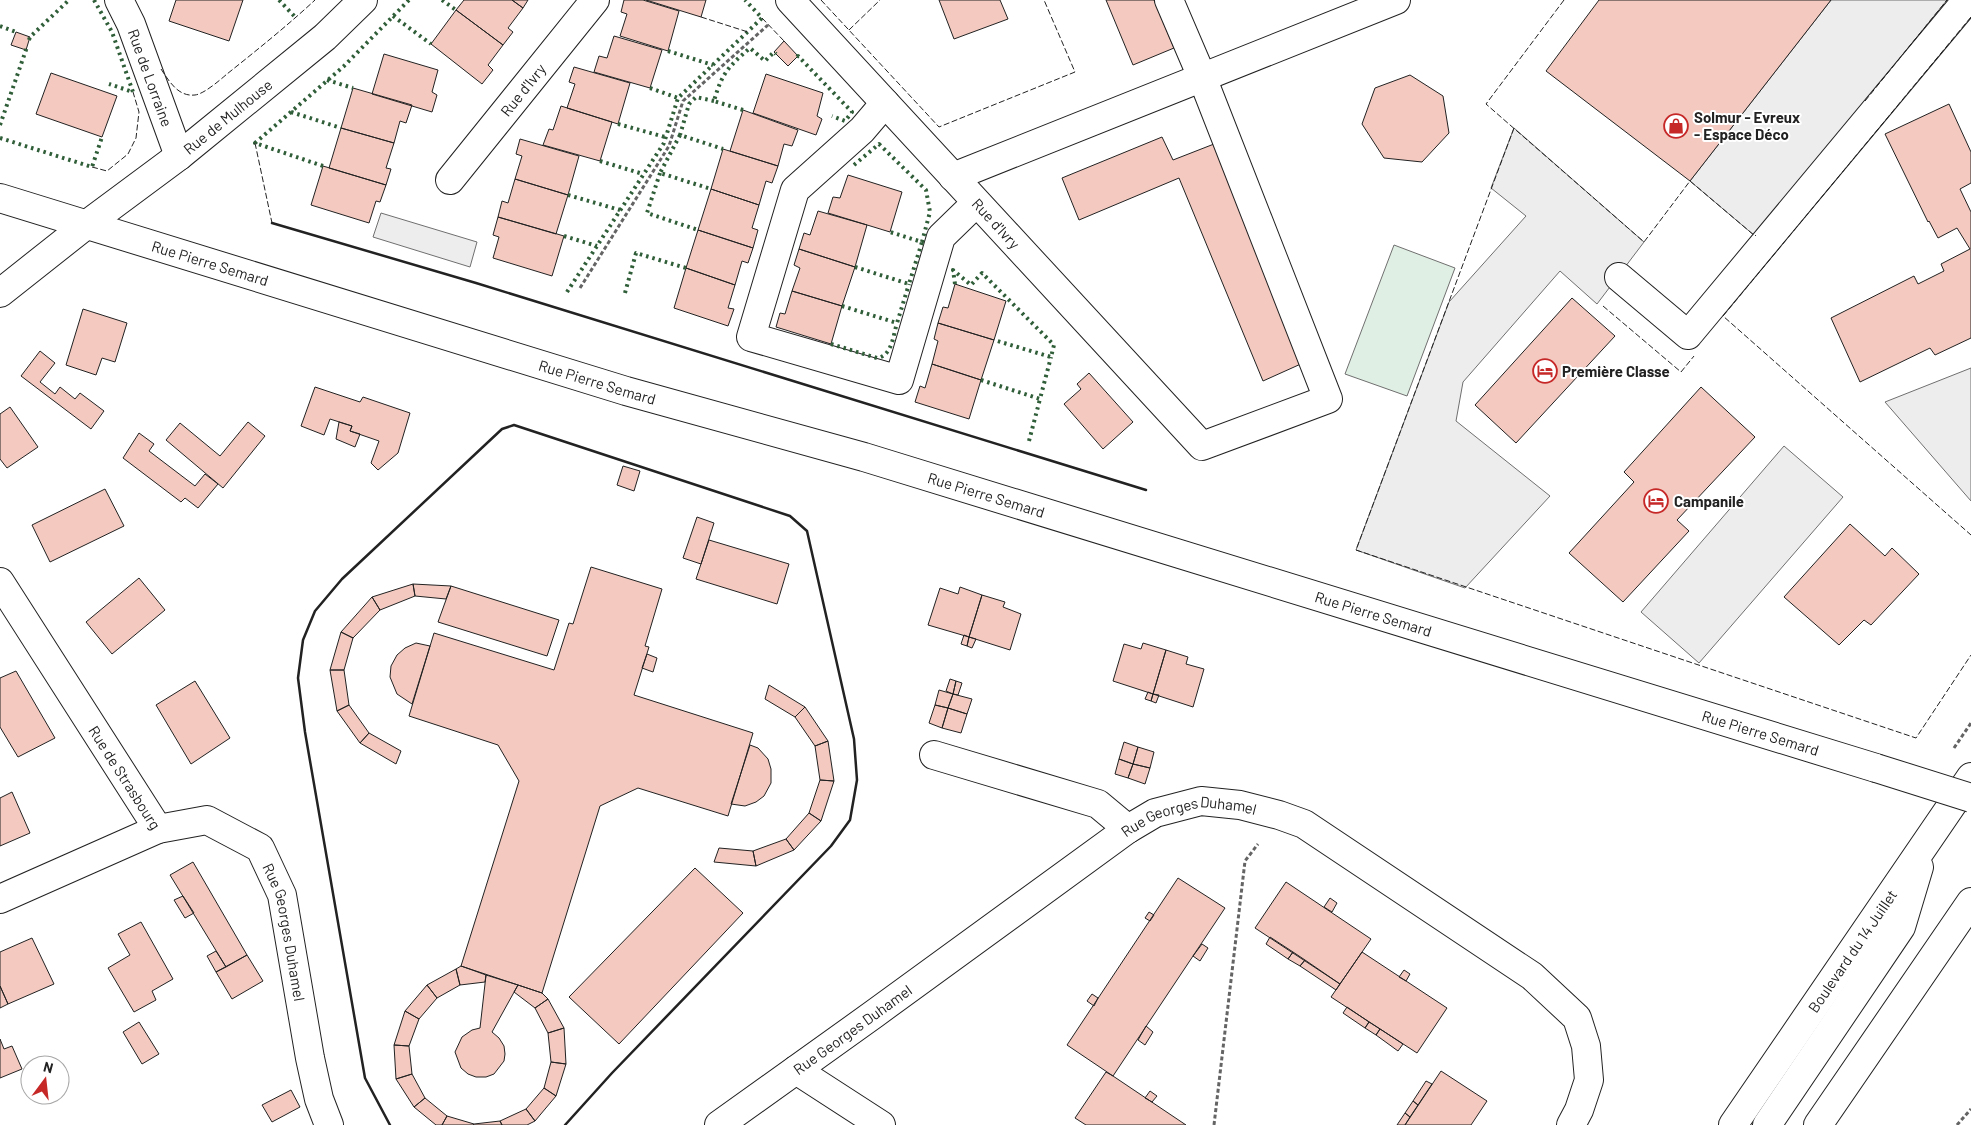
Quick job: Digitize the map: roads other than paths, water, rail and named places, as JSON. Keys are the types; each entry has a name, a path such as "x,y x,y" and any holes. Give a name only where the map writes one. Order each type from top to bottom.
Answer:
{"street":[{"name":"Rue de Lorraine","path":"119,0 131,24 179,156"},
{"name":"Rue de Mulhouse","path":"0,293 86,225 179,156 325,37 363,0"},
{"name":"Rue d'Ivry","path":"450,180 595,0"},
{"name":"Rue d'Ivry","path":"790,0 1202,446 1328,399 1202,78"},
{"path":"1169,0 1202,78"},
{"path":"953,177 1202,78 1356,7 1396,0"},
{"path":"1619,277 1688,334 1966,0"},
{"path":"884,103 862,130 795,190 751,337 899,380 941,238 976,203"},
{"name":"Rue Pierre Semard","path":"0,198 626,391 874,460 1971,798"},
{"name":"Rue de Strasbourg","path":"0,582 158,829 0,899"},
{"path":"934,755 1098,804 1128,829"},
{"name":"Boulevard du 14 Juillet","path":"1733,1125 1971,777"},
{"name":"Rue Georges Duhamel","path":"719,1125 1128,829 1155,813 1201,801 1240,805 1279,814 1304,824 1532,976 1577,1018 1586,1046 1589,1080 1579,1110 1571,1125"},
{"name":"Rue Georges Duhamel","path":"158,829 207,820 260,848 282,895 310,1058 319,1099 329,1125"},
{"path":"1767,1125 1901,927 1926,842"},
{"path":"1818,1125 1971,902"},
{"path":"796,1070 881,1125"}],"place":[{"name":"Solmur - Evreux - Espace Déco","path":"1676,126"},
{"name":"Première Classe","path":"1545,371"},
{"name":"Campanile","path":"1656,501"}]}
